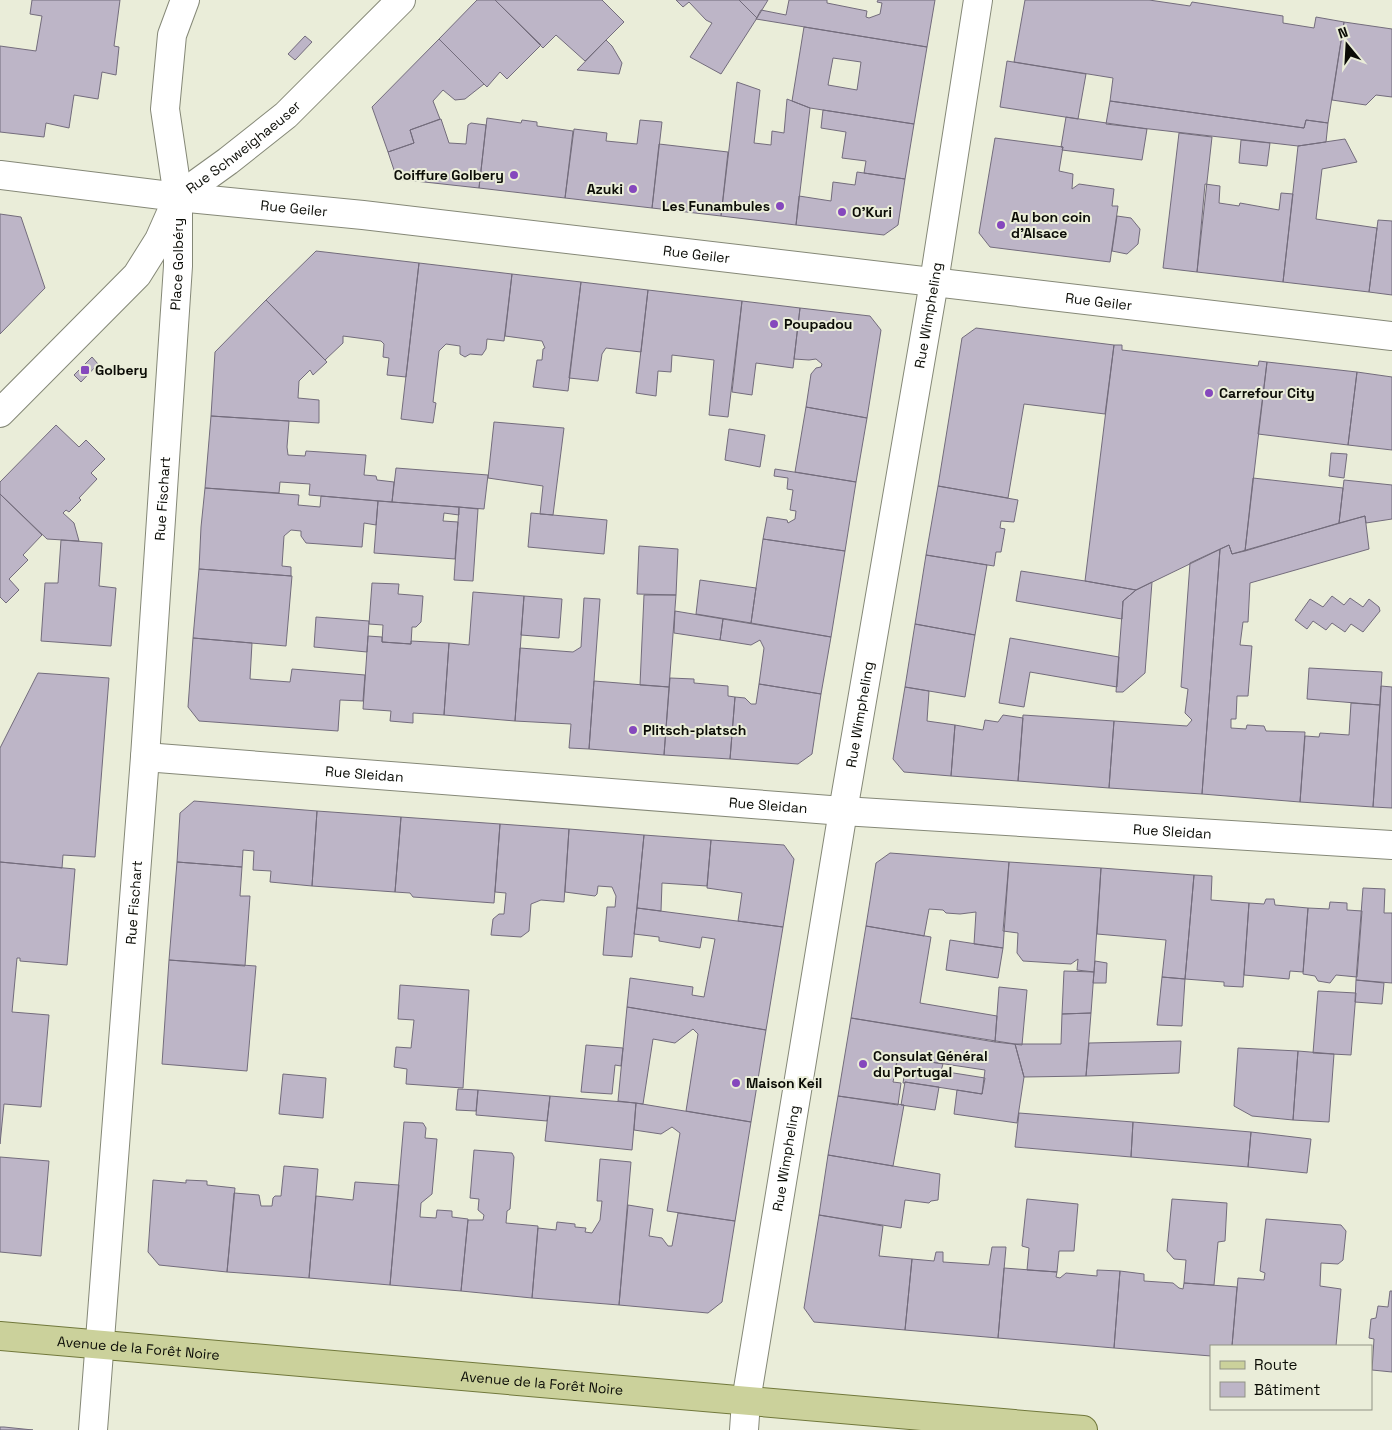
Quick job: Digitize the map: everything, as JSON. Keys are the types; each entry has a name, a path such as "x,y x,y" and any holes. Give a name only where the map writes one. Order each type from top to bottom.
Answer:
{"main road":[{"name":"Avenue de la Forêt Noire","path":"0,1336 1083,1430"}],"street":[{"name":"Place Golbéry","path":"171,376 178,266 178,197 165,109 172,35 185,0"},
{"name":"Rue Schweighaeuser","path":"0,413 137,275 159,240 178,197 228,162 286,115 400,0"},
{"name":"Rue Wimpheling","path":"744,1430 746,1401 843,811 934,282 978,0"},
{"name":"Rue Geiler","path":"0,175 178,197 363,215 1392,336"},
{"name":"Rue Fischart","path":"93,1430 145,757 171,376"},
{"name":"Rue Sleidan","path":"145,757 843,811 1392,845"}],"building":[{"path":"32,0 120,0 114,46 119,47 116,75 102,72 98,99 74,95 69,128 46,123 44,137 0,132 0,46 36,51 42,16 30,14"},
{"path":"477,0 495,0 541,45 507,79 500,72 487,87 439,39"},
{"path":"495,0 602,0 624,22 585,61 556,35 543,48"},
{"path":"676,0 739,0 757,18 721,74 690,57 712,23 706,20 689,2 683,7"},
{"path":"739,0 768,0 757,18"},
{"path":"789,0 827,0 827,3 867,11 866,17 869,18 880,14 882,3 877,2 878,0 935,0 927,47 756,19 761,10 786,15"},
{"path":"1025,0 1149,0 1190,6 1192,2 1283,16 1283,23 1314,28 1316,17 1344,22 1328,123 1306,120 1304,128 1110,101 1113,78 1014,62"},
{"path":"1344,22 1392,29 1392,97 1376,95 1366,105 1332,100"},
{"path":"804,27 927,47 914,124 810,108 792,101","holes":["833,58 861,62 857,90 828,85"]},
{"path":"305,36 312,42 295,60 288,54"},
{"path":"439,39 484,84 465,99 455,100 443,90 433,101 440,119 410,130 414,143 388,152 372,107"},
{"path":"606,40 622,63 619,74 577,70"},
{"path":"1007,61 1086,74 1078,119 1000,107"},
{"path":"737,82 760,90 754,143 771,145 772,131 784,133 787,99 810,108 796,225 721,216"},
{"path":"1110,101 1304,128 1306,120 1328,123 1326,142 1298,146 1106,124"},
{"path":"823,110 914,124 905,179 864,173 866,161 842,158 846,132 821,128"},
{"path":"1066,117 1147,129 1142,160 1062,150"},
{"path":"487,118 521,123 522,120 537,122 537,126 573,131 565,198 479,188"},
{"path":"441,119 449,143 466,144 468,125 471,123 486,125 479,188 397,179 388,152 414,143 410,130"},
{"path":"640,120 662,122 652,208 565,198 574,129 607,133 606,141 637,144"},
{"path":"1179,133 1212,137 1197,272 1163,268"},
{"path":"995,138 1063,147 1059,171 1073,174 1072,189 1079,184 1114,189 1112,206 1118,206 1110,262 990,247 979,233"},
{"path":"1345,139 1357,162 1322,169 1316,219 1377,228 1369,292 1283,282 1298,146"},
{"path":"1241,140 1270,143 1267,166 1239,163"},
{"path":"659,144 728,152 721,216 652,208"},
{"path":"857,172 905,179 898,225 884,235 796,225 799,196 831,201 833,182 855,185"},
{"path":"1205,184 1220,186 1219,203 1239,206 1240,203 1279,210 1281,193 1293,194 1283,282 1197,272"},
{"path":"0,214 21,217 45,288 0,334"},
{"path":"1117,216 1131,218 1140,229 1138,244 1127,254 1112,251"},
{"path":"1378,220 1392,221 1392,295 1369,292"},
{"path":"316,251 419,263 406,377 387,375 389,358 383,357 384,344 381,341 343,336 343,343 325,360 266,300"},
{"path":"419,263 512,274 504,341 487,339 486,349 482,355 470,354 465,357 460,354 460,346 446,344 439,351 433,402 436,403 433,423 401,419"},
{"path":"512,274 581,282 568,391 533,387 537,360 542,360 543,349 545,348 542,341 505,336"},
{"path":"581,282 648,290 641,352 606,348 602,354 598,381 569,378"},
{"path":"648,290 742,301 728,417 709,415 714,360 672,355 671,372 658,371 656,396 636,393"},
{"path":"266,300 327,362 313,375 310,370 299,381 298,398 319,400 319,423 211,416 215,352"},
{"path":"742,301 800,308 793,368 756,363 752,395 732,392"},
{"path":"800,308 870,316 881,330 867,418 806,407 811,374 816,368 821,367 822,364 816,359 794,359"},
{"path":"976,328 1114,345 1105,414 1024,404 1008,498 938,486 962,338"},
{"path":"1114,345 1122,345 1122,350 1258,366 1259,361 1267,362 1245,551 1232,554 1229,545 1136,590 1085,581"},
{"path":"92,357 98,364 81,382 74,375"},
{"path":"1267,362 1357,372 1348,445 1258,434"},
{"path":"1357,372 1392,377 1392,450 1348,445"},
{"path":"806,407 867,418 856,482 795,472"},
{"path":"211,416 289,421 288,455 305,456 306,451 366,455 364,475 376,476 377,480 394,482 392,502 309,495 310,484 280,482 279,493 205,488"},
{"path":"494,422 564,428 553,515 540,514 543,486 488,478"},
{"path":"56,425 79,447 86,440 105,459 91,473 97,479 79,498 81,500 69,512 66,510 63,513 74,523 79,541 47,539 0,494 0,482"},
{"path":"729,429 765,435 760,467 725,460"},
{"path":"1331,453 1347,454 1344,478 1329,476"},
{"path":"396,468 488,475 484,509 392,502"},
{"path":"775,469 856,482 845,551 763,539 767,517 787,520 788,523 795,519 796,511 790,510 793,490 787,489 788,478 774,476"},
{"path":"1253,478 1343,488 1339,523 1245,551"},
{"path":"1344,480 1392,485 1392,519 1366,523 1365,516 1339,523"},
{"path":"938,486 1018,500 1014,522 1001,521 1000,528 1005,529 1001,552 996,552 994,566 926,555"},
{"path":"205,488 299,495 298,505 320,507 321,496 378,501 376,525 364,523 362,547 306,543 301,536 301,531 291,530 284,536 282,566 291,567 291,576 199,569"},
{"path":"0,494 42,535 23,555 28,560 9,579 19,590 6,603 0,597"},
{"path":"378,501 459,507 459,515 444,513 443,521 458,522 455,559 374,553"},
{"path":"459,507 478,509 473,581 454,580"},
{"path":"531,513 607,520 604,554 528,547"},
{"path":"1365,516 1369,549 1250,583 1248,622 1243,622 1240,645 1252,646 1248,696 1237,696 1236,719 1231,719 1231,728 1246,729 1247,725 1264,726 1266,731 1305,732 1300,802 1202,794 1220,549 1229,545 1232,554"},
{"path":"763,539 845,551 831,637 751,623"},
{"path":"61,540 102,543 99,586 116,588 111,646 41,641 45,583 58,583"},
{"path":"639,546 678,549 676,595 637,594"},
{"path":"1220,549 1202,794 1109,788 1114,721 1187,726 1192,720 1185,713 1188,689 1181,687 1190,563"},
{"path":"926,555 987,565 975,635 915,624"},
{"path":"199,569 292,576 286,646 193,638"},
{"path":"1021,571 1136,590 1123,601 1122,619 1016,601"},
{"path":"700,580 756,588 751,623 696,614"},
{"path":"1152,582 1145,673 1123,692 1116,692 1123,601 1136,590"},
{"path":"372,583 399,584 398,594 423,596 421,622 416,627 412,627 411,644 382,642 383,625 369,624"},
{"path":"473,592 524,596 515,721 444,715 449,643 469,645"},
{"path":"644,595 676,595 669,687 640,685"},
{"path":"524,596 562,599 559,638 521,635"},
{"path":"1332,596 1344,605 1350,598 1363,607 1369,599 1379,607 1380,611 1363,632 1351,624 1345,632 1332,623 1326,630 1313,621 1307,629 1295,620 1310,599 1323,607"},
{"path":"584,598 600,599 589,749 569,748 571,724 515,721 520,648 573,652 581,647"},
{"path":"675,611 723,619 720,640 674,633"},
{"path":"316,617 369,621 367,652 314,647"},
{"path":"723,619 831,637 821,694 759,684 764,648 760,640 751,645 720,640"},
{"path":"915,624 975,635 965,697 905,687"},
{"path":"368,636 382,637 382,642 411,644 411,641 449,643 444,715 413,713 413,723 390,721 391,711 363,709"},
{"path":"193,638 252,643 250,679 290,682 292,669 365,675 363,701 340,700 338,731 199,721 188,707"},
{"path":"1010,638 1119,657 1117,687 1030,672 1024,707 999,703"},
{"path":"1309,668 1382,672 1380,705 1307,699"},
{"path":"38,673 109,678 95,857 63,855 62,868 0,862 0,748"},
{"path":"670,678 694,679 694,683 728,686 728,696 735,697 730,759 664,755"},
{"path":"594,681 669,687 664,755 589,749"},
{"path":"759,684 821,694 812,754 798,764 730,759 735,697 745,698 751,704 756,704"},
{"path":"1381,686 1392,687 1392,808 1373,807"},
{"path":"905,687 929,691 927,721 955,725 951,776 904,772 893,759"},
{"path":"1351,703 1380,705 1373,807 1300,802 1305,736 1319,737 1320,733 1349,735"},
{"path":"1003,715 1023,718 1018,781 951,776 955,725 983,730 985,720 998,722"},
{"path":"1023,715 1114,721 1109,788 1018,781"},
{"path":"194,801 317,811 312,886 270,882 271,871 253,870 254,851 243,850 242,867 177,862 180,813"},
{"path":"317,811 401,817 395,892 312,886"},
{"path":"401,817 500,824 494,903 413,897 410,893 395,892"},
{"path":"500,824 569,829 564,902 541,900 531,904 529,931 521,937 491,935 493,919 499,914 504,914 506,893 495,892"},
{"path":"569,829 644,835 632,957 603,955 607,907 615,907 616,896 612,887 598,886 595,896 565,892"},
{"path":"644,835 711,840 707,886 662,883 661,911 637,908"},
{"path":"711,840 784,845 794,859 783,927 738,921 742,893 707,888"},
{"path":"890,853 1009,862 1003,948 974,944 976,912 960,914 929,909 924,936 866,926 876,863"},
{"path":"0,862 75,869 67,965 20,961 20,958 17,958 12,1012 49,1015 41,1107 4,1104 0,1144"},
{"path":"177,862 242,867 240,896 250,896 245,966 169,960"},
{"path":"1009,862 1101,868 1094,972 1077,970 1078,959 1071,964 1023,961 1017,953 1018,933 1003,931"},
{"path":"1101,868 1194,875 1185,979 1162,977 1166,940 1097,934"},
{"path":"1194,875 1212,876 1211,900 1249,903 1243,987 1224,986 1224,982 1185,979"},
{"path":"1363,888 1385,889 1384,913 1392,913 1392,983 1356,980"},
{"path":"1266,899 1274,899 1275,905 1308,908 1303,972 1290,971 1289,979 1244,975 1249,903 1264,904"},
{"path":"1330,902 1347,903 1347,910 1362,911 1357,977 1336,975 1330,983 1318,981 1315,976 1303,974 1308,908 1329,909"},
{"path":"637,908 783,927 766,1030 627,1007 630,978 693,987 692,995 704,997 715,939 702,937 700,948 659,941 659,937 634,934"},
{"path":"866,926 931,937 920,1003 997,1016 995,1042 851,1018"},
{"path":"950,940 1003,948 998,978 946,970"},
{"path":"169,960 256,966 247,1071 162,1064"},
{"path":"1095,961 1107,963 1106,983 1093,983"},
{"path":"1064,971 1094,972 1091,1013 1062,1014"},
{"path":"1162,977 1185,979 1182,1026 1157,1025"},
{"path":"1356,980 1384,983 1382,1004 1355,1002"},
{"path":"400,985 469,990 463,1088 406,1084 407,1069 394,1067 396,1047 411,1048 414,1020 398,1019"},
{"path":"999,987 1027,990 1022,1045 995,1042"},
{"path":"1318,991 1356,993 1351,1055 1313,1053"},
{"path":"627,1007 766,1030 751,1122 686,1111 698,1034 693,1029 675,1043 653,1039 643,1104 618,1101"},
{"path":"1091,1013 1086,1076 1024,1077 1015,1044 1061,1044 1062,1014"},
{"path":"851,1018 1015,1044 1024,1077 1017,1123 954,1114 957,1090 982,1094 985,1070 898,1057 893,1082 901,1083 898,1105 838,1096"},
{"path":"1181,1041 1179,1073 1086,1076 1089,1043"},
{"path":"586,1045 623,1048 621,1066 615,1065 612,1094 581,1092"},
{"path":"1238,1048 1298,1051 1293,1120 1252,1116 1234,1106"},
{"path":"1298,1051 1334,1054 1329,1122 1293,1120"},
{"path":"898,1057 943,1064 941,1071 985,1078 982,1094 903,1083 905,1070 895,1069"},
{"path":"283,1074 326,1078 323,1118 279,1114"},
{"path":"905,1082 939,1087 935,1110 901,1105"},
{"path":"458,1089 478,1090 476,1111 456,1110"},
{"path":"478,1090 550,1096 547,1121 476,1115"},
{"path":"550,1096 636,1103 632,1150 545,1141"},
{"path":"838,1096 904,1105 893,1166 828,1155"},
{"path":"636,1103 751,1122 735,1221 667,1211 680,1133 672,1127 661,1134 634,1130"},
{"path":"1019,1113 1133,1122 1131,1157 1015,1147"},
{"path":"404,1122 423,1123 426,1128 425,1138 437,1139 432,1194 421,1203 420,1217 436,1218 437,1210 452,1211 452,1217 468,1219 461,1291 390,1285"},
{"path":"1133,1122 1251,1132 1248,1167 1131,1157"},
{"path":"1251,1132 1311,1139 1307,1173 1248,1167"},
{"path":"474,1150 512,1153 514,1157 510,1209 507,1211 506,1223 538,1226 532,1298 461,1291 468,1220 483,1220 484,1215 478,1210 479,1199 470,1198"},
{"path":"828,1155 940,1174 938,1200 929,1203 905,1200 901,1228 819,1215"},
{"path":"0,1157 49,1161 41,1256 0,1252"},
{"path":"600,1159 631,1162 619,1305 532,1298 538,1228 556,1230 557,1222 575,1224 575,1227 586,1228 585,1232 592,1233 600,1220 602,1201 597,1201"},
{"path":"284,1166 318,1169 309,1278 227,1272 234,1193 259,1195 261,1206 272,1206 273,1198 281,1196"},
{"path":"153,1180 186,1183 186,1180 207,1181 207,1185 235,1188 227,1272 159,1265 148,1252"},
{"path":"355,1182 399,1185 390,1285 309,1278 316,1196 353,1200"},
{"path":"1027,1199 1078,1204 1074,1251 1059,1251 1057,1272 1027,1270 1029,1248 1022,1246"},
{"path":"1172,1199 1227,1203 1225,1241 1218,1242 1214,1285 1184,1283 1186,1260 1174,1259 1167,1251"},
{"path":"628,1205 653,1209 649,1236 662,1238 668,1246 672,1246 678,1213 735,1221 722,1302 708,1313 619,1305"},
{"path":"819,1215 883,1226 879,1256 912,1259 905,1330 814,1322 804,1308"},
{"path":"1266,1219 1341,1225 1346,1231 1343,1260 1338,1264 1321,1263 1320,1286 1341,1289 1336,1345 1232,1345 1238,1278 1264,1280 1265,1273 1260,1271"},
{"path":"992,1247 1006,1247 998,1338 905,1330 912,1259 934,1261 936,1252 943,1252 943,1262 989,1265"},
{"path":"1004,1268 1057,1272 1056,1277 1060,1278 1066,1273 1097,1276 1097,1270 1120,1271 1114,1348 998,1338"},
{"path":"1120,1271 1144,1274 1144,1281 1173,1283 1183,1289 1184,1283 1237,1287 1232,1345 1210,1345 1210,1356 1114,1348"},
{"path":"1390,1291 1392,1291 1392,1372 1372,1370 1374,1339 1369,1338 1371,1319 1376,1318 1378,1306 1388,1307"},
{"path":"0,1427 4,1427 33,1430 0,1430"}],"place":[{"name":"Coiffure Golbery","path":"514,175"},
{"name":"Azuki","path":"633,189"},
{"name":"Les Funambules","path":"780,206"},
{"name":"O'Kuri","path":"842,212"},
{"name":"Au bon coin d'Alsace","path":"1001,225"},
{"name":"Poupadou","path":"774,324"},
{"name":"Golbery","path":"85,370"},
{"name":"Carrefour City","path":"1209,393"},
{"name":"Plitsch-platsch","path":"633,730"},
{"name":"Consulat Général du Portugal","path":"863,1064"},
{"name":"Maison Keil","path":"736,1083"}]}
